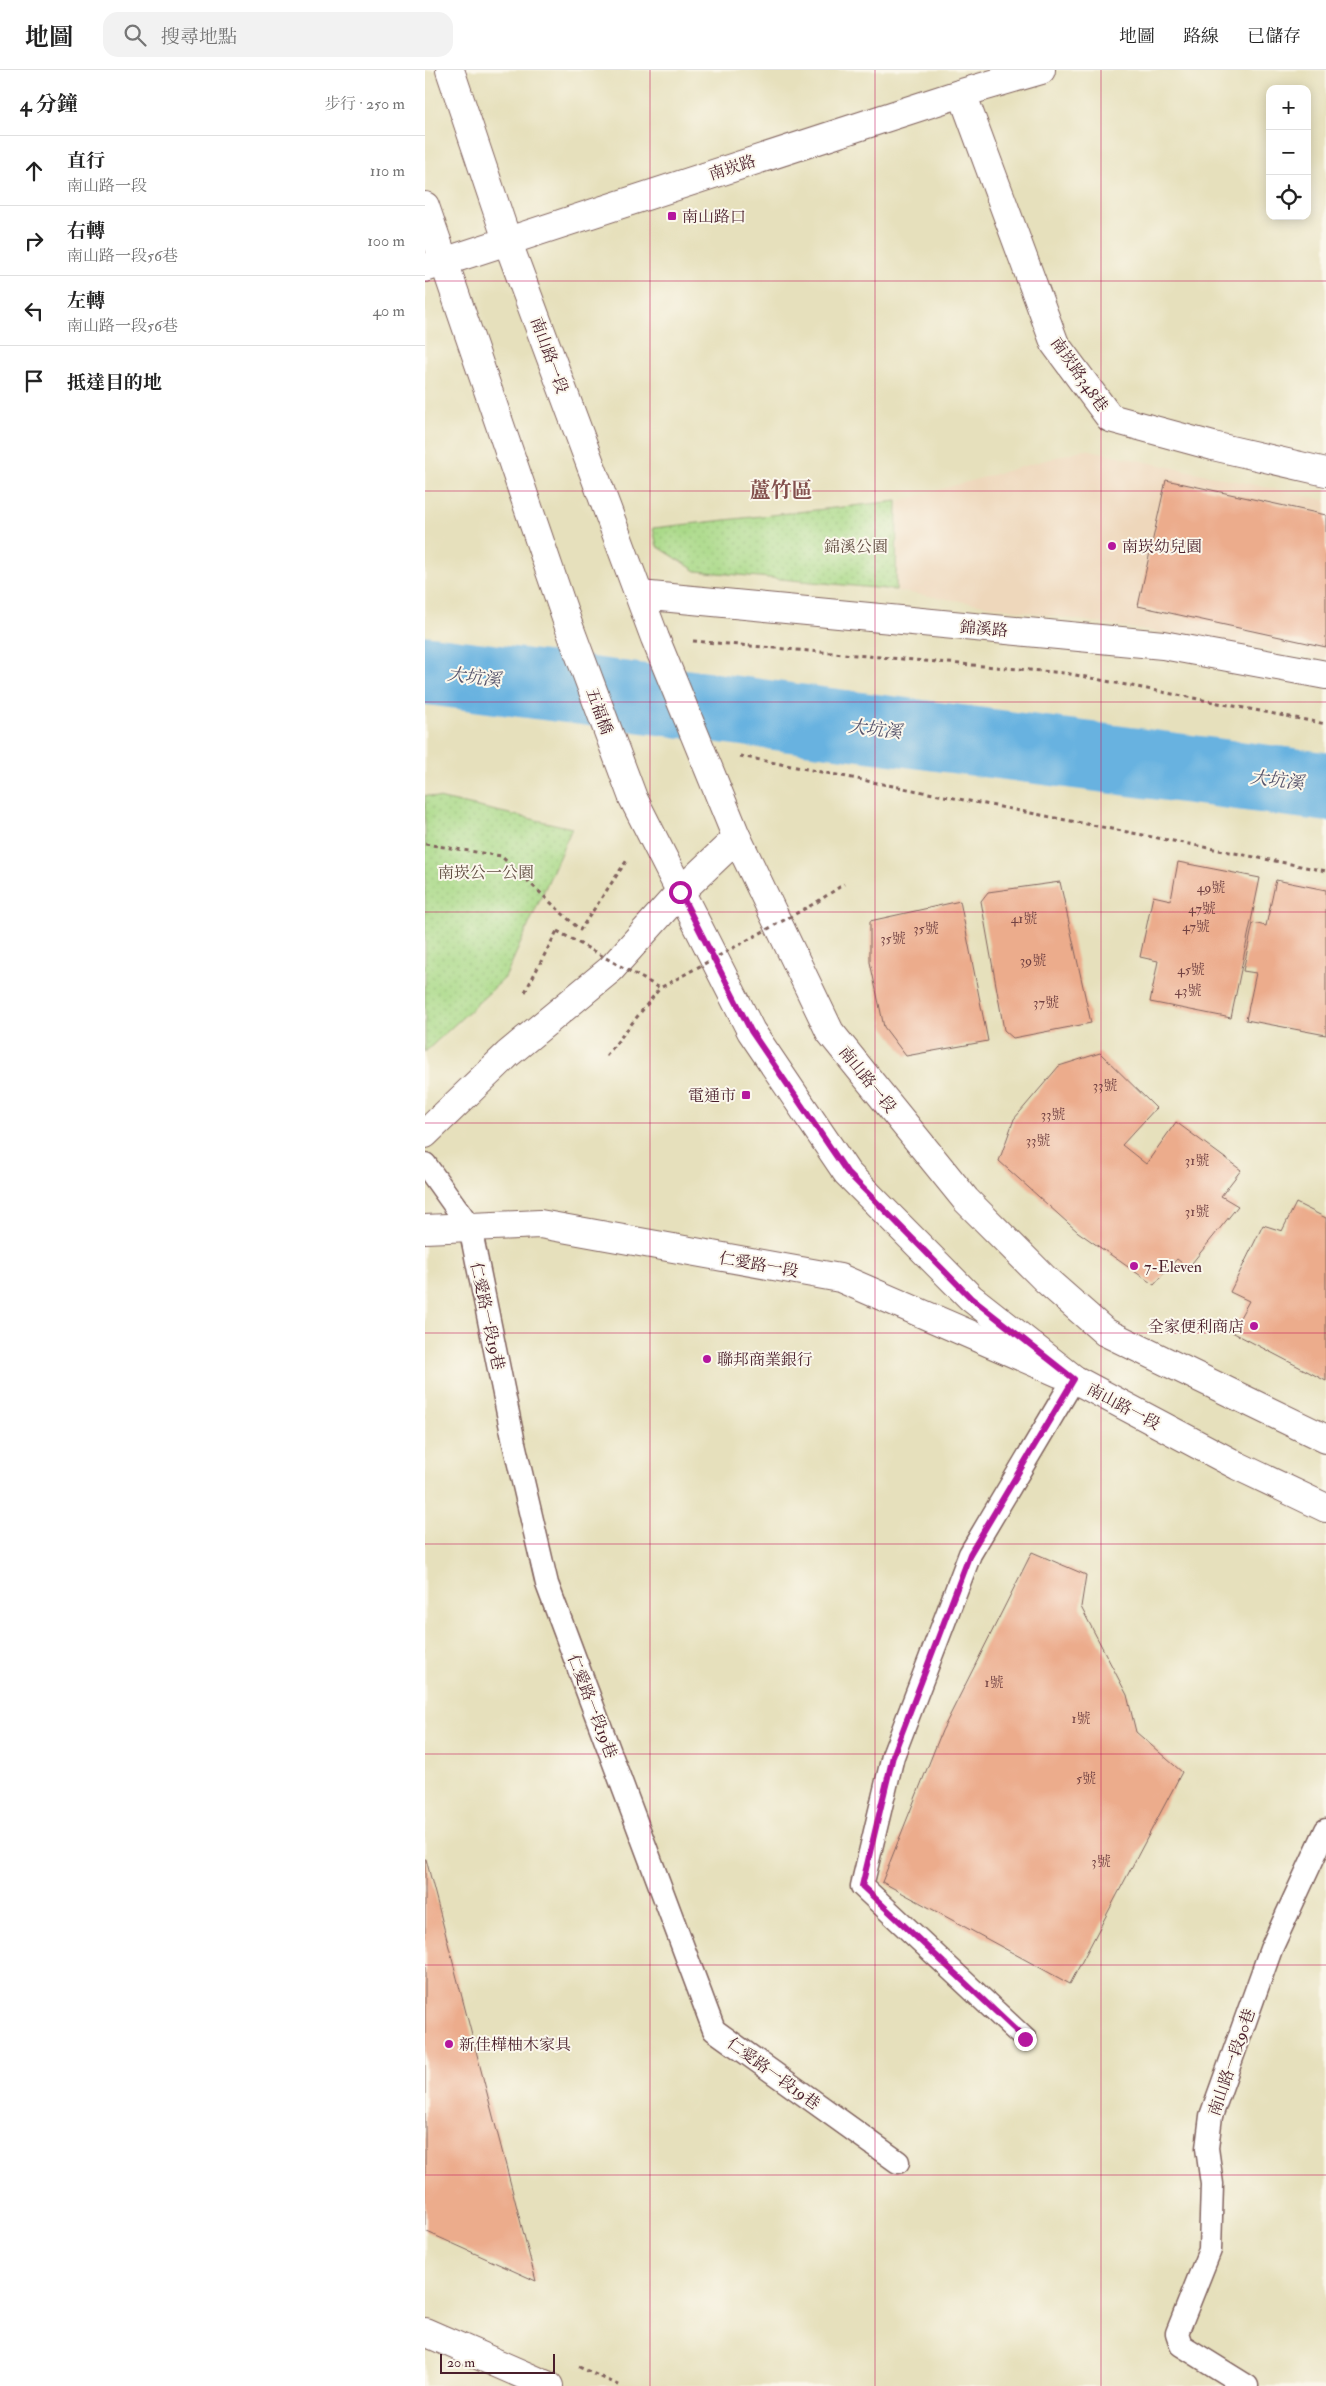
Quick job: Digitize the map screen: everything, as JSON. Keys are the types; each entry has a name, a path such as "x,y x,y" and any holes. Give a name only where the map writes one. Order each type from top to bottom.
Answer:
{"street":[{"name":"南山路一段","path":"450,70 507,240 655,638 737,838 830,1032 966,1200 1046,1280 1105,1332 1326,1439"},
{"name":"南崁路","path":"435,265 962,93 1041,70"},
{"name":"南崁路348巷","path":"962,93 1055,344 1110,418 1213,446 1326,472"},
{"path":"425,206 435,265"},
{"name":"五福橋","path":"435,265 633,798"},
{"name":"錦溪路","path":"640,595 1163,645 1326,675"},
{"name":"南山路一段","path":"633,798 751,1031 847,1172 971,1298 1074,1379 1238,1466 1326,1508"},
{"path":"425,1134 508,1054 611,969 680,892 737,838"},
{"name":"仁愛路一段","path":"425,1230 540,1224 840,1278 1074,1379"},
{"path":"425,2332 549,2386"}],"lane":[{"name":"仁愛路一段19巷","path":"425,1164 470,1227 514,1443 547,1584 714,2030 898,2162"},
{"path":"1025,2039 862,1886 893,1756 970,1554 1074,1379"},
{"name":"南山路一段90巷","path":"1247,2386 1181,2345 1177,2333 1211,2250 1212,2184 1207,2148 1211,2116 1271,1949 1326,1830"}],"path":[{"path":"655,638 1065,673 1326,724"},
{"path":"739,756 1326,871"},
{"path":"425,844 501,856 580,930 629,857"},
{"path":"606,1056 660,988 817,902 844,884"},
{"path":"525,992 557,932 660,988"}],"shaded area":[{"name":"南崁幼兒園","path":"1085,449 1326,500 1326,659 897,591 899,501"}],"green space":[{"name":"錦溪公園","path":"897,501 896,590 696,571 657,546 653,528"},
{"name":"南崁公一公園","path":"425,795 572,828 505,978 425,1052"}],"building":[{"path":"1166,480 1326,515 1326,647 1138,606"},
{"path":"1178,862 1260,878 1231,1018 1150,1002 1158,961 1140,957 1153,896 1171,900"},
{"path":"1276,880 1326,890 1326,1035 1246,1020 1256,973 1243,971 1253,923 1266,926"},
{"path":"1060,882 1091,1023 1013,1038 1004,1030 981,901 988,892"},
{"path":"960,901 988,1041 906,1056 884,1027 870,962 870,921"},
{"path":"1100,1053 1156,1108 1122,1145 1146,1164 1176,1122 1241,1170 1221,1196 1238,1206 1188,1268 1177,1259 1154,1285 1078,1232 999,1161 1014,1119 1059,1066"},
{"path":"1296,1203 1326,1218 1326,1381 1232,1332 1249,1301 1230,1292 1263,1225 1282,1231"},
{"path":"1032,1552 1086,1575 1081,1607 1127,1695 1136,1732 1182,1772 1070,1984 882,1882 942,1731"},
{"name":"新佳樺柚木家具","path":"426,1859 536,2281 425,2231"}],"waterway":[{"name":"大坑溪","path":"425,670 1326,787"}],"place":[{"name":"南山路口","path":"672,216"},
{"name":"南崁幼兒園","path":"1112,546"},
{"name":"電通市","path":"746,1095"},
{"name":"7-Eleven","path":"1134,1266"},
{"name":"全家便利商店","path":"1254,1326"},
{"name":"聯邦商業銀行","path":"707,1359"},
{"name":"新佳樺柚木家具","path":"449,2044"}],"district":[{"name":"蘆竹區","path":"781,490"}],"route":[{"path":"680,892 751,1031 847,1172 971,1298 1074,1379 970,1554 893,1756 862,1886 1025,2039"}]}
